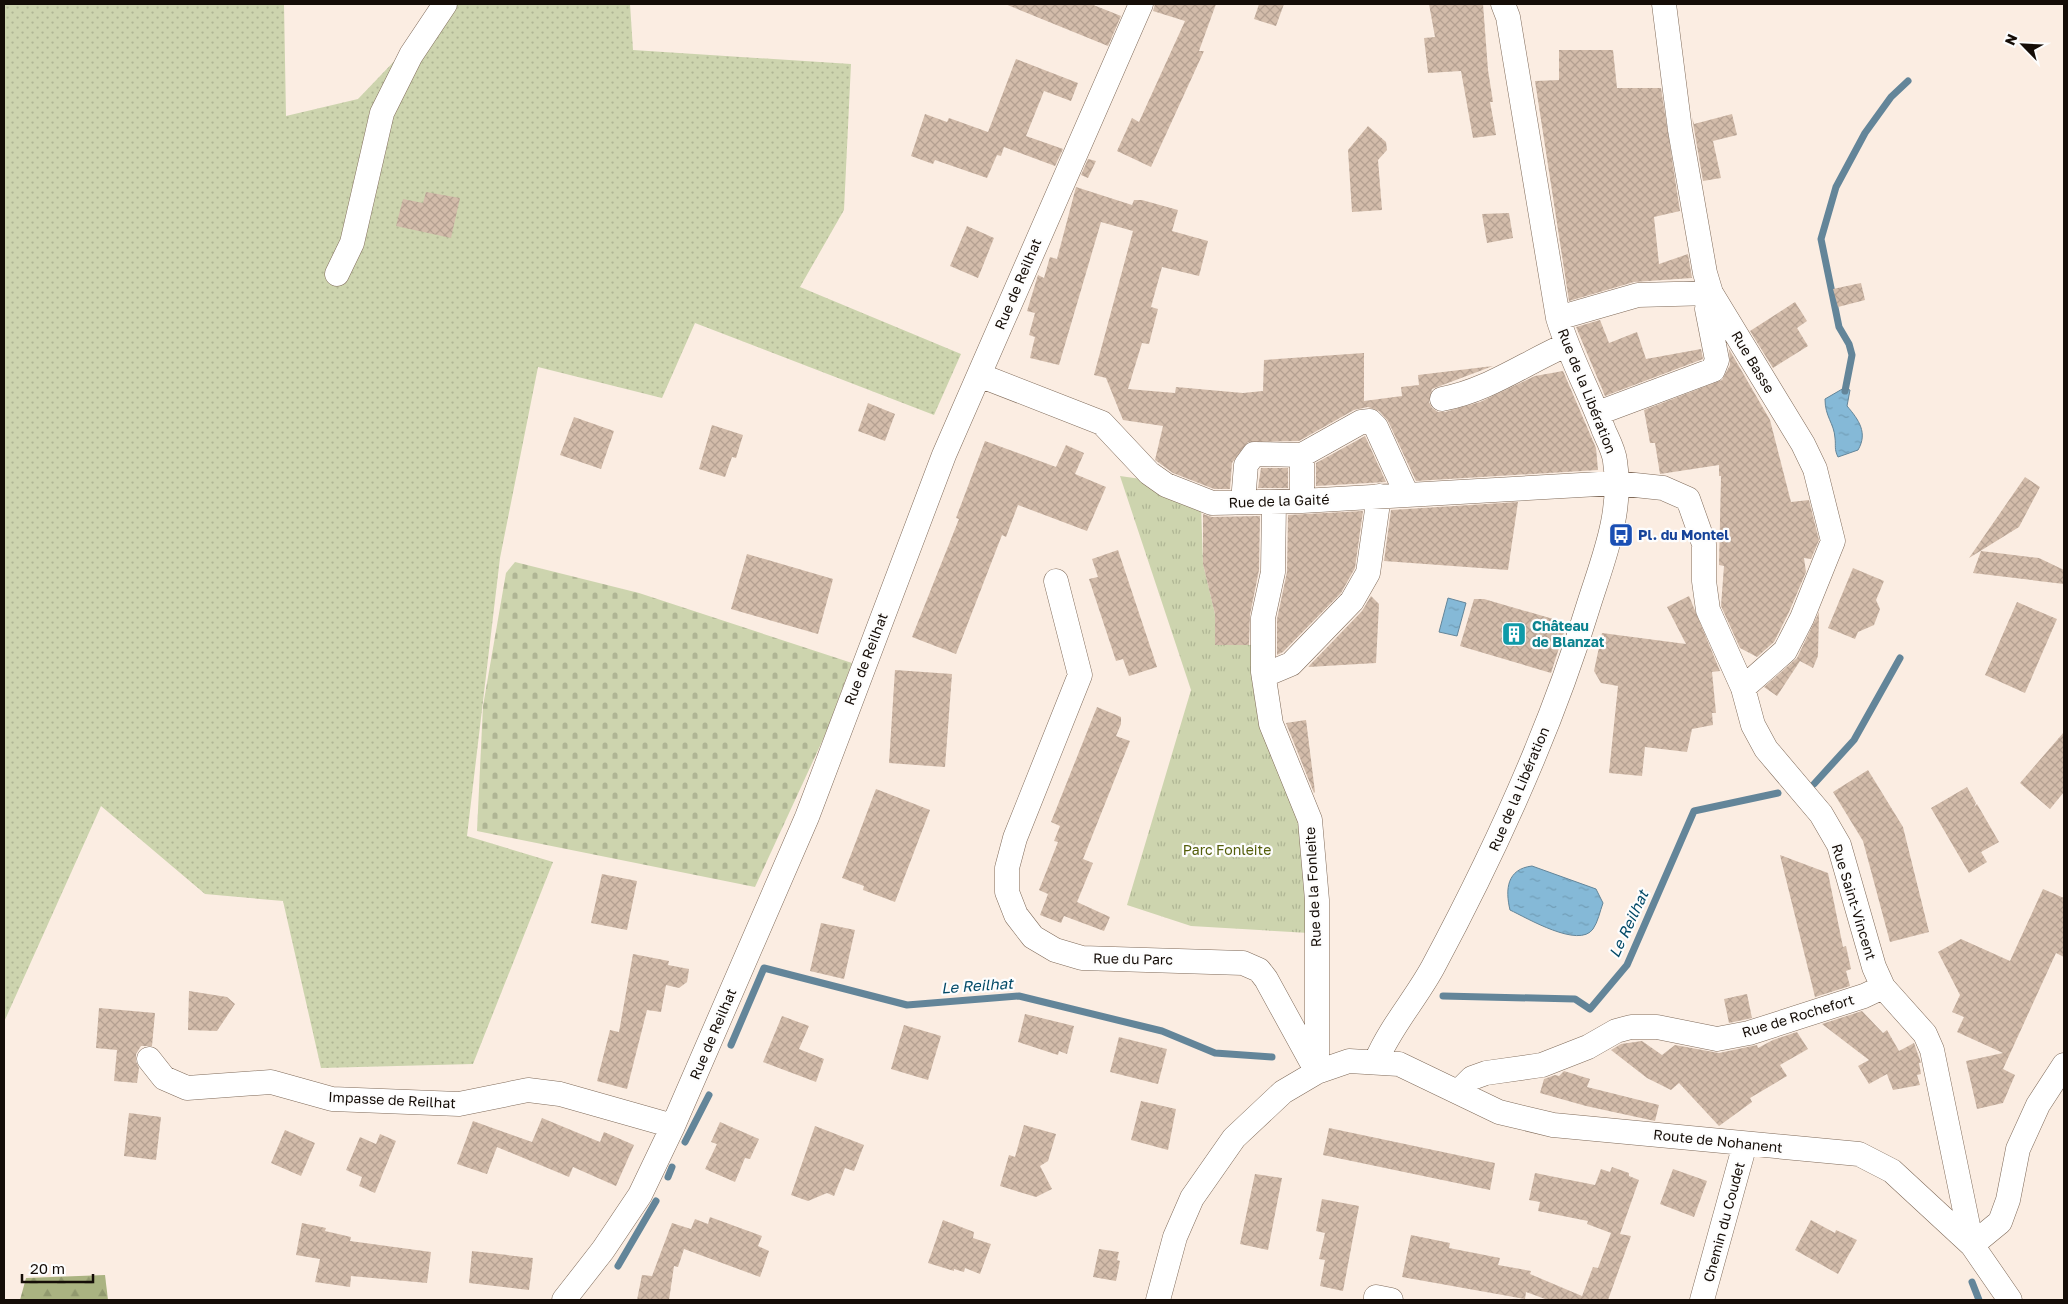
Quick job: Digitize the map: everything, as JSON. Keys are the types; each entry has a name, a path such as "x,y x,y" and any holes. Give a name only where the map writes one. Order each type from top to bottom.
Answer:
{"street":[{"path":"338,274 352,243 382,113 411,56 445,4"},
{"name":"Rue de Reilhat","path":"564,1300 603,1250 640,1195 673,1126 806,817 944,455 1141,4"},
{"name":"Rue de la Libération","path":"1376,1061 1387,1036 1429,975 1480,879 1560,692 1610,540 1616,515 1615,460 1598,413 1566,345 1558,318 1508,16 1503,4"},
{"name":"Rue Basse","path":"1664,4 1680,130 1705,273 1711,293 1802,444 1815,469 1833,542 1802,618 1785,651 1743,688"},
{"path":"1558,318 1638,295 1711,293 1708,309 1717,360 1713,370 1598,413"},
{"path":"1442,399 1455,397 1508,376 1566,345"},
{"name":"Rue de la Gaité","path":"979,375 1038,396 1102,423 1149,473 1166,485 1212,503 1302,501 1616,483"},
{"path":"1243,502 1246,465 1254,454 1302,455 1361,422 1370,421 1376,427 1407,495"},
{"path":"1302,455 1302,501"},
{"name":"Rue Saint-Vincent","path":"1616,483 1663,488 1688,499 1704,544 1704,581 1708,610 1743,688 1753,725 1766,749 1821,814 1839,845 1866,943 1883,987 1924,1034 1932,1050 1972,1245"},
{"path":"1263,672 1272,672 1291,664 1352,601 1368,573 1379,496"},
{"name":"Rue de la Fonleite","path":"1274,502 1273,572 1263,618 1263,672 1271,724 1310,820 1316,900 1317,1072"},
{"name":"Rue du Parc","path":"1056,582 1080,675 1015,838 1007,868 1007,892 1016,915 1033,937 1055,950 1082,958 1242,963 1260,970 1278,997 1317,1072"},
{"name":"Rue de Rochefort","path":"1458,1092 1472,1078 1486,1073 1542,1065 1588,1047 1616,1031 1631,1027 1674,1030 1717,1039 1767,1028 1864,996 1883,987"},
{"name":"Impasse de Reilhat","path":"149,1059 164,1078 187,1088 271,1082 332,1099 460,1104 528,1090 560,1094 673,1126"},
{"name":"Route de Nohanent","path":"1158,1300 1175,1237 1192,1198 1209,1171 1234,1138 1276,1098 1317,1072 1349,1061 1376,1061 1399,1064 1499,1112 1553,1125 1859,1154 1892,1171 1972,1245 2010,1300"},
{"path":"1972,1245 2000,1222 2008,1200 2018,1149 2038,1106 2064,1066"},
{"name":"Chemin du Coudet","path":"1702,1300 1746,1144"},
{"path":"1376,1300 1376,1297 1391,1300"}],"green space":[{"path":"4,4 284,4 286,116 358,99 449,4 630,4 633,50 851,64 844,210 800,287 961,354 934,415 695,323 662,398 538,367 500,558 467,836 553,862 473,1064 321,1068 283,901 205,894 101,806 4,1022"},
{"name":"Parc Fonleite","path":"1120,476 1141,479 1201,505 1203,564 1215,614 1215,644 1254,645 1304,820 1309,933 1191,926 1127,905 1191,690"},
{"path":"515,562 639,593 852,663 825,735 755,887 477,831 483,706 506,573"},
{"path":"105,1275 108,1300 20,1300 26,1278"}],"water":[{"path":"1844,388 1850,390 1847,406 1861,427 1862,438 1858,450 1838,457 1834,433 1826,411 1825,399"},
{"path":"1448,598 1466,603 1457,636 1439,632"},
{"path":"1532,866 1596,889 1603,903 1593,929 1586,934 1577,936 1565,934 1540,925 1510,910 1508,888 1510,881 1517,871"}],"building":[{"path":"1005,4 1091,4 1121,16 1108,46"},
{"path":"1155,4 1216,4 1199,51 1204,51 1151,167 1117,151 1132,118 1139,122 1185,21 1153,11"},
{"path":"1259,4 1284,4 1276,26 1254,19"},
{"path":"1429,4 1483,4 1488,70 1493,102 1490,102 1496,135 1473,138 1461,71 1428,73 1424,38 1435,37"},
{"path":"1559,50 1613,50 1617,88 1661,88 1680,211 1654,217 1659,264 1688,254 1692,278 1634,282 1569,301 1535,81 1559,80"},
{"path":"1016,59 1078,83 1071,101 1044,91 1026,136 1063,149 1055,166 1004,147 1001,156 997,155 987,178 935,160 933,164 911,156 925,114 947,122 949,118 988,132"},
{"path":"1732,114 1737,135 1713,141 1721,178 1703,181 1692,117 1694,124"},
{"path":"1368,126 1386,142 1387,150 1378,160 1382,210 1352,212 1348,150"},
{"path":"1088,159 1096,161 1088,178 1081,175"},
{"path":"1076,187 1132,205 1134,200 1142,200 1178,210 1172,231 1208,241 1199,276 1162,267 1151,307 1158,309 1149,344 1142,343 1128,389 1175,393 1176,387 1243,393 1263,391 1264,360 1364,353 1364,401 1402,396 1401,387 1419,385 1418,375 1493,366 1432,389 1429,402 1432,408 1438,412 1445,412 1480,402 1535,376 1563,371 1596,448 1598,470 1416,481 1388,421 1379,411 1368,407 1354,410 1299,441 1248,442 1232,463 1230,489 1214,489 1173,473 1155,460 1163,426 1123,420 1106,378 1094,375 1133,231 1101,222 1059,365 1030,358 1035,337 1029,335 1035,313 1027,311 1038,275 1044,278 1050,257 1057,259"},
{"path":"426,192 460,198 451,238 396,226 403,199 423,203"},
{"path":"1509,213 1513,238 1487,243 1482,214"},
{"path":"967,226 994,238 978,278 950,266"},
{"path":"1861,283 1865,300 1838,307 1833,289"},
{"path":"1795,302 1807,321 1797,328 1808,346 1773,368 1750,331"},
{"path":"1600,320 1609,343 1637,332 1646,359 1701,349 1703,359 1605,396 1576,327"},
{"path":"1729,349 1770,420 1791,502 1809,500 1819,540 1811,559 1804,558 1806,572 1774,642 1757,657 1740,648 1721,606 1724,566 1719,565 1721,476 1719,476 1719,465 1660,474 1655,443 1650,443 1644,410 1722,380 1730,365"},
{"path":"868,403 895,414 885,441 858,431"},
{"path":"574,417 614,431 601,469 560,455"},
{"path":"712,425 743,435 736,458 732,457 725,477 699,469"},
{"path":"1365,436 1386,482 1316,486 1316,463"},
{"path":"985,441 1056,467 1066,445 1084,453 1075,474 1106,487 1087,531 1018,505 1006,537 1002,535 956,654 912,637 959,519 956,518"},
{"path":"1261,468 1288,468 1288,488 1258,488"},
{"path":"2025,477 2040,487 2019,527 1969,558"},
{"path":"1518,502 1508,570 1384,561 1391,510"},
{"path":"1363,511 1355,568 1341,593 1283,652 1277,655 1277,619 1287,572 1288,515"},
{"path":"1203,514 1212,517 1260,516 1259,570 1250,615 1249,645 1215,645 1215,614 1203,564"},
{"path":"1118,550 1157,667 1129,676 1123,659 1116,661 1089,579 1098,577 1092,559"},
{"path":"1981,551 2039,558 2064,570 2064,584 1973,573"},
{"path":"747,554 833,579 818,634 731,609"},
{"path":"1853,568 1884,581 1876,600 1880,609 1874,625 1858,632 1855,639 1828,628"},
{"path":"1371,596 1379,604 1376,663 1308,667 1362,611"},
{"path":"1689,596 1720,671 1712,672 1716,713 1712,713 1713,725 1692,729 1687,752 1645,747 1642,776 1609,773 1618,686 1601,683 1594,671 1602,633 1686,644 1667,607"},
{"name":"Château de Blanzat","path":"1474,599 1484,599 1567,623 1551,673 1460,646"},
{"path":"2017,602 2057,619 2025,693 1985,675"},
{"path":"1819,612 1818,656 1813,668 1800,661 1777,696 1764,687 1797,658"},
{"path":"895,670 952,674 945,767 889,763"},
{"path":"1097,707 1121,717 1121,724 1116,736 1130,741 1083,859 1093,863 1077,902 1110,917 1104,931 1064,916 1061,923 1040,915 1048,894 1039,890 1058,842 1054,841 1060,826 1051,822"},
{"path":"1306,720 1315,792 1314,793 1286,723"},
{"path":"2064,732 2064,792 2050,809 2020,783"},
{"path":"1868,770 1903,827 1929,932 1890,942 1863,841 1833,792"},
{"path":"1967,787 1976,803 1974,807 1977,804 1999,842 1981,852 1987,862 1969,873 1931,808"},
{"path":"876,789 930,810 895,902 863,890 864,886 842,878"},
{"path":"1780,855 1828,873 1843,947 1846,946 1851,969 1846,971 1850,986 1815,997"},
{"path":"602,874 637,881 627,930 591,923"},
{"path":"2043,889 2064,898 2064,957 2056,953 2003,1069 2015,1075 2003,1103 1977,1109 1966,1061 2003,1053 1957,1032 1964,1017 1952,1012 1960,995 1938,952 1961,939 2010,961"},
{"path":"821,923 855,930 844,979 810,971"},
{"path":"633,954 669,961 668,965 689,969 687,982 679,988 666,985 661,1012 647,1010 627,1089 597,1081 610,1030 619,1032"},
{"path":"189,991 227,997 235,1004 217,1031 188,1030"},
{"path":"1747,994 1752,1018 1729,1023 1724,999"},
{"path":"99,1008 155,1013 152,1046 141,1046 136,1054 139,1068 137,1083 114,1081 117,1050 96,1048"},
{"path":"1862,1011 1883,1033 1887,1030 1899,1051 1914,1043 1921,1063 1919,1063 1921,1074 1917,1075 1920,1085 1893,1090 1887,1074 1869,1084 1858,1066 1869,1060 1822,1024"},
{"path":"1025,1014 1074,1026 1067,1054 1059,1051 1058,1055 1018,1042"},
{"path":"782,1016 809,1026 799,1049 824,1059 816,1082 763,1062"},
{"path":"904,1025 941,1036 928,1080 891,1069"},
{"path":"1797,1032 1808,1049 1780,1065 1787,1076 1750,1098 1752,1102 1719,1126 1679,1083 1671,1090 1647,1078 1611,1050 1621,1044 1642,1041 1662,1055 1675,1045 1719,1053 1757,1045 1758,1048 1773,1040"},
{"path":"1119,1037 1167,1049 1158,1084 1110,1072"},
{"path":"1564,1071 1590,1079 1587,1087 1659,1105 1655,1121 1586,1106 1540,1093 1544,1079 1555,1075 1559,1076"},
{"path":"1141,1101 1176,1109 1168,1150 1131,1140"},
{"path":"129,1113 161,1117 156,1160 124,1156"},
{"path":"542,1118 600,1142 604,1132 634,1145 616,1186 573,1167 569,1177 497,1147 487,1174 457,1164 473,1121 532,1142"},
{"path":"720,1122 759,1139 750,1159 745,1158 735,1182 705,1169 717,1144 711,1142"},
{"path":"1024,1125 1056,1134 1048,1161 1040,1166 1052,1189 1036,1197 1000,1186 1009,1155 1015,1157"},
{"path":"815,1126 864,1145 854,1171 845,1168 834,1196 827,1193 808,1201 791,1195"},
{"path":"1329,1128 1495,1163 1490,1190 1323,1155"},
{"path":"285,1130 315,1143 301,1176 271,1163"},
{"path":"380,1134 396,1141 375,1193 359,1186 362,1177 346,1170 360,1137 376,1144"},
{"path":"1612,1167 1629,1173 1629,1176 1639,1180 1620,1234 1631,1236 1608,1300 1548,1300 1526,1292 1525,1299 1402,1277 1411,1235 1450,1243 1449,1248 1500,1258 1498,1265 1531,1271 1530,1274 1582,1296 1593,1267 1598,1268 1611,1233 1587,1224 1588,1221 1538,1211 1540,1202 1529,1200 1535,1173 1595,1185 1601,1169 1610,1172"},
{"path":"1673,1169 1707,1181 1694,1217 1660,1204"},
{"path":"1255,1174 1282,1178 1268,1250 1240,1244"},
{"path":"1322,1199 1359,1206 1343,1291 1320,1286 1325,1260 1319,1259 1325,1233 1316,1231"},
{"path":"710,1217 762,1236 758,1246 769,1251 760,1277 684,1249 678,1267 674,1266 669,1300 637,1300 642,1275 652,1276 672,1223 691,1229 695,1219 708,1224"},
{"path":"943,1220 974,1232 973,1238 991,1244 980,1274 965,1268 964,1272 954,1269 954,1271 928,1263"},
{"path":"1811,1220 1835,1233 1836,1230 1857,1240 1838,1274 1795,1250"},
{"path":"302,1223 326,1228 325,1231 351,1237 350,1241 431,1252 427,1283 351,1276 350,1287 315,1282 320,1259 296,1255"},
{"path":"1099,1249 1119,1252 1117,1260 1120,1261 1116,1281 1093,1277"},
{"path":"472,1251 533,1258 529,1290 469,1283"}],"waterway":[{"path":"1845,391 1852,355 1849,344 1839,327 1821,239 1836,187 1865,133 1891,97 1908,81"},
{"name":"Le Reilhat","path":"1814,784 1854,740 1900,658"},
{"name":"Le Reilhat","path":"1443,996 1575,999 1590,1009 1627,965 1694,811 1778,793"},
{"name":"Le Reilhat","path":"731,1045 764,968 907,1005 1019,996 1162,1031 1215,1053 1272,1057"},
{"name":"Le Reilhat","path":"685,1142 709,1095"},
{"name":"Le Reilhat","path":"668,1177 672,1167"},
{"name":"Le Reilhat","path":"618,1266 656,1201"},
{"path":"1972,1282 1979,1300"}],"place":[{"name":"Pl. du Montel","path":"1621,535"},
{"name":"Château de Blanzat","path":"1514,634"}]}
